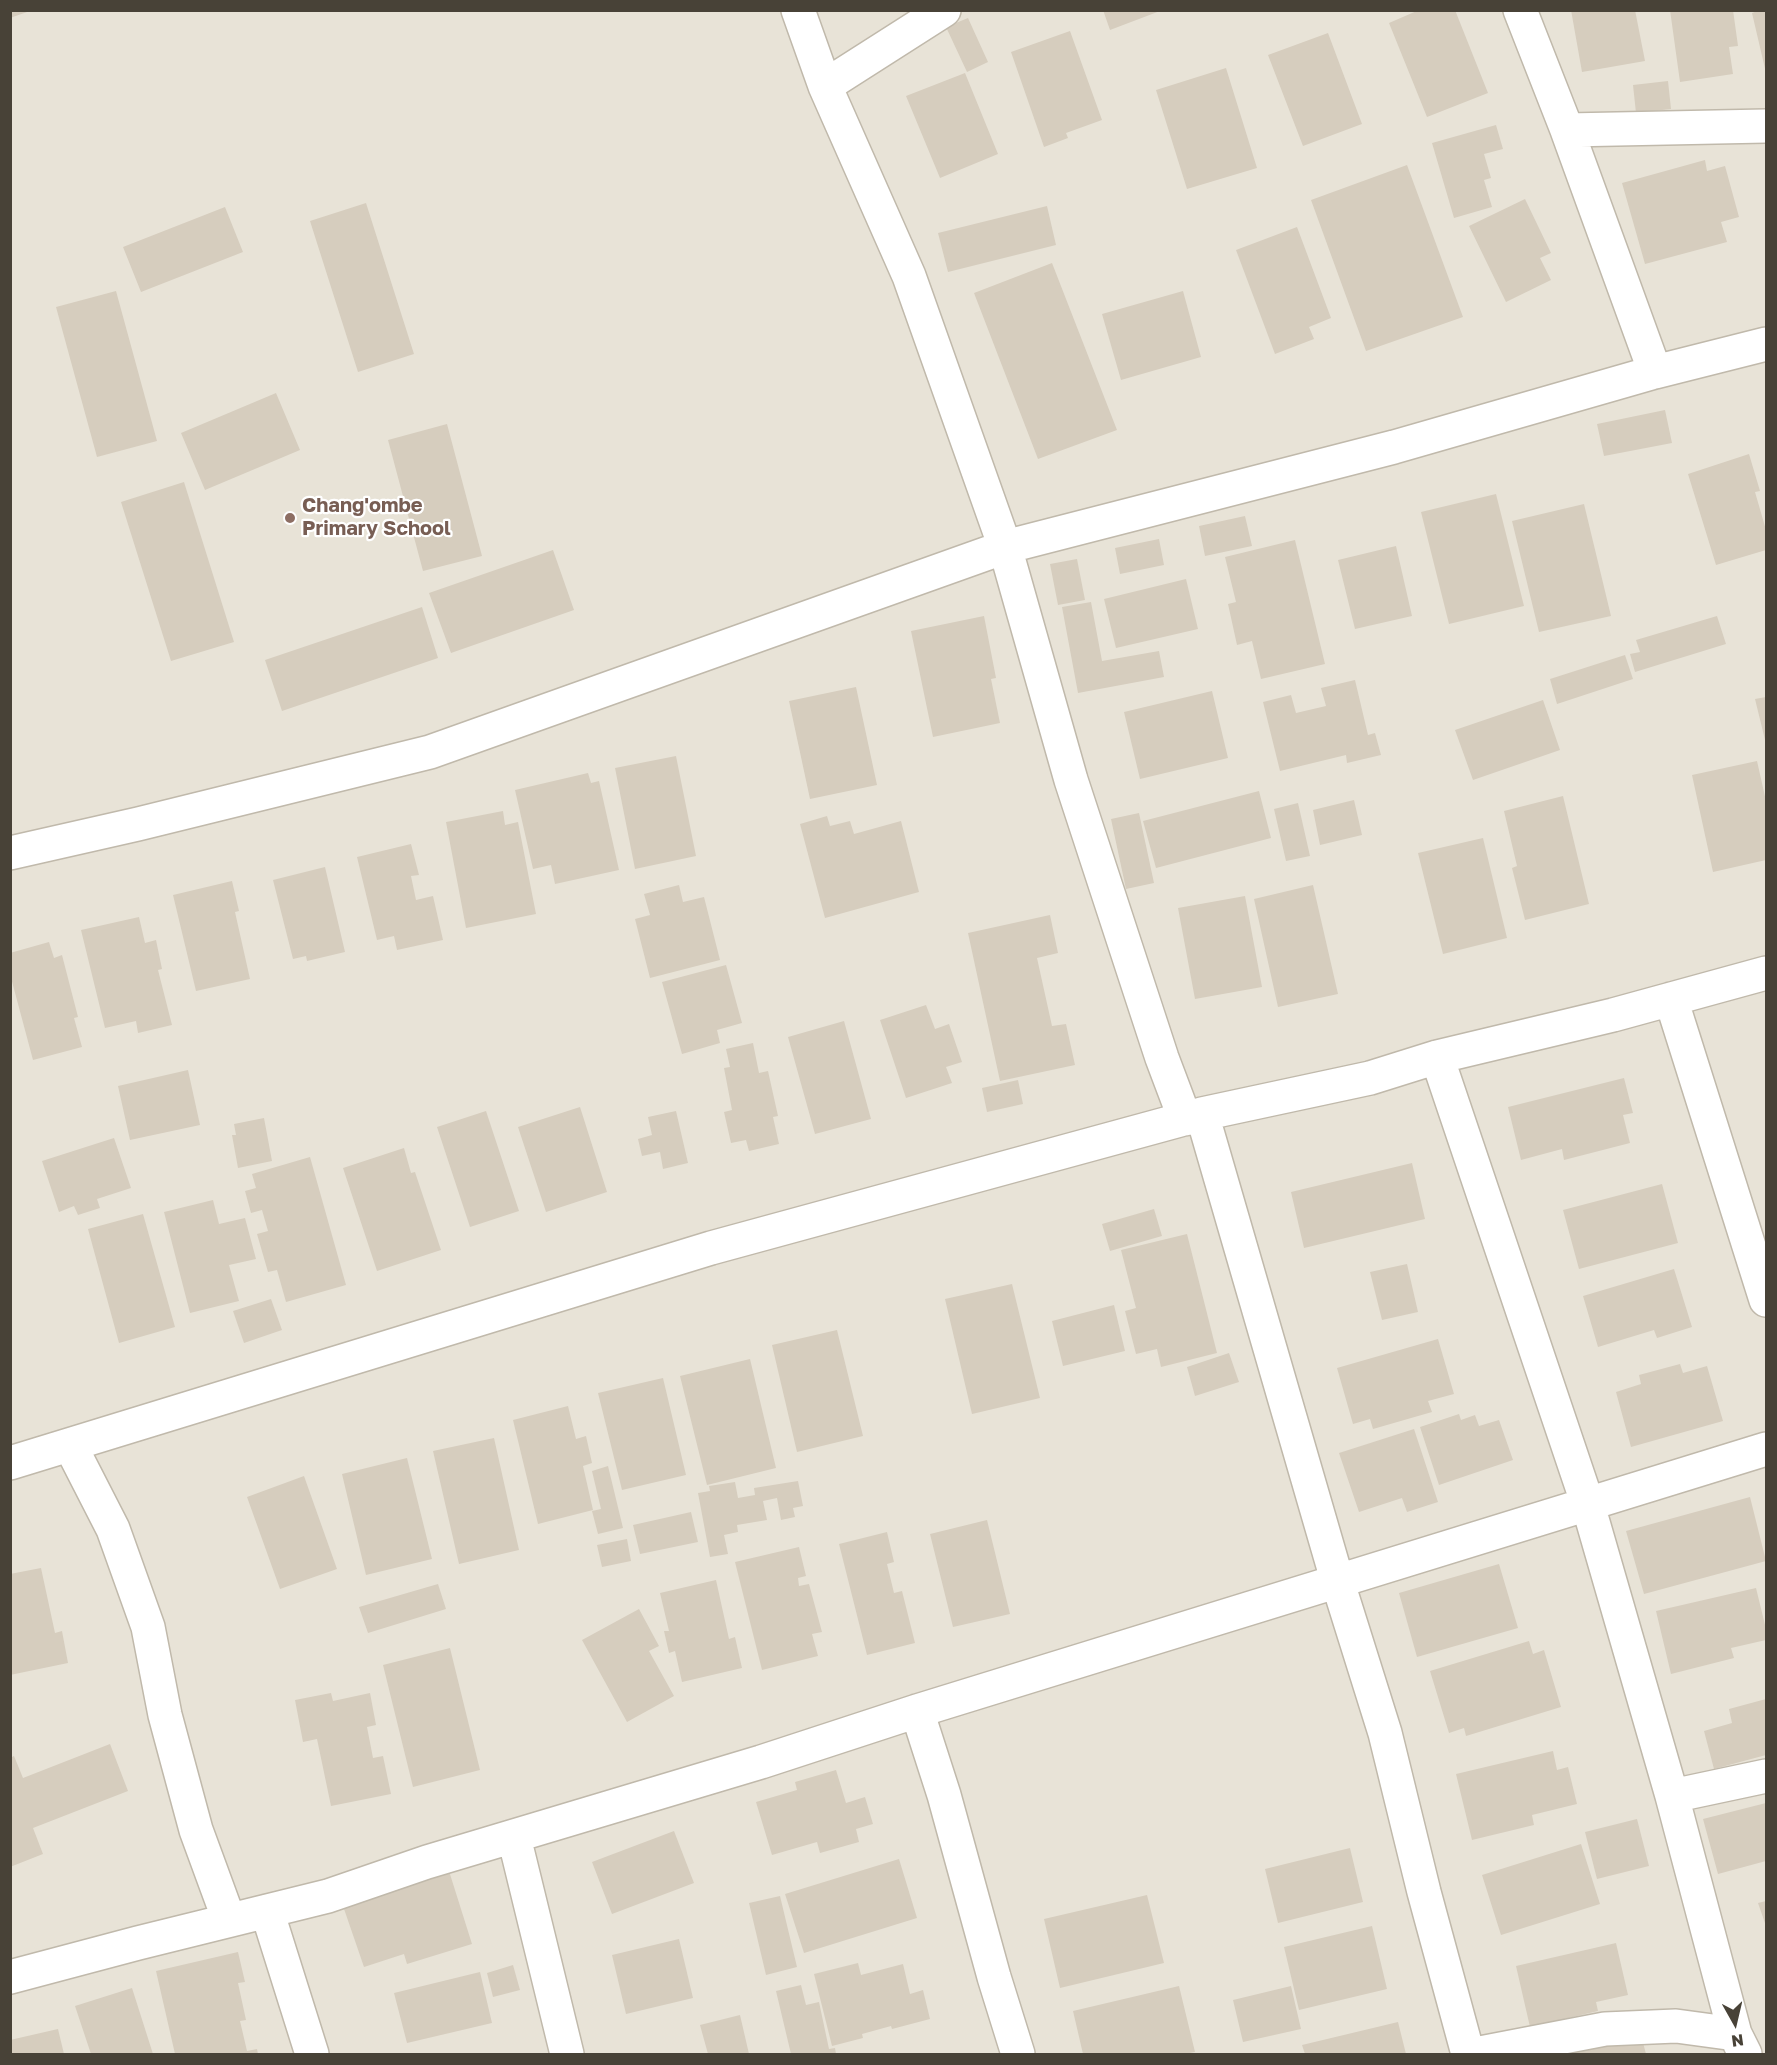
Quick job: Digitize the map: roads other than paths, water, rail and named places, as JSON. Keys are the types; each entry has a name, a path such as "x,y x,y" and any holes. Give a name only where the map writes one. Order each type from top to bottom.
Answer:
{"street":[{"path":"798,10 825,86 909,276 1005,548 1071,780 1158,1047 1194,1117 1385,1733 1424,1892 1468,2055"},
{"path":"825,86 944,10"},
{"path":"1520,10 1567,130 1655,372"},
{"path":"1567,130 1767,126"},
{"path":"10,853 430,752 1005,548 1394,447 1655,372 1767,344"},
{"path":"10,1463 711,1248 1194,1117 1370,1078 1437,1057 1613,1015 1767,973"},
{"path":"1671,999 1767,1300"},
{"path":"1437,1057 1588,1505 1672,1796 1740,2044"},
{"path":"70,1445 113,1529 148,1627 165,1715 196,1830 230,1920"},
{"path":"10,1977 328,1896 427,1862 761,1762 917,1711 1767,1449"},
{"path":"917,1711 944,1795 1018,2055"},
{"path":"1672,1796 1767,1776"},
{"path":"513,1837 567,2055"},
{"path":"267,1911 312,2055"},
{"path":"1475,2055 1605,2029 1676,2026 1740,2044"}],"place":[{"name":"Chang'ombe Primary School","path":"290,518"}]}
